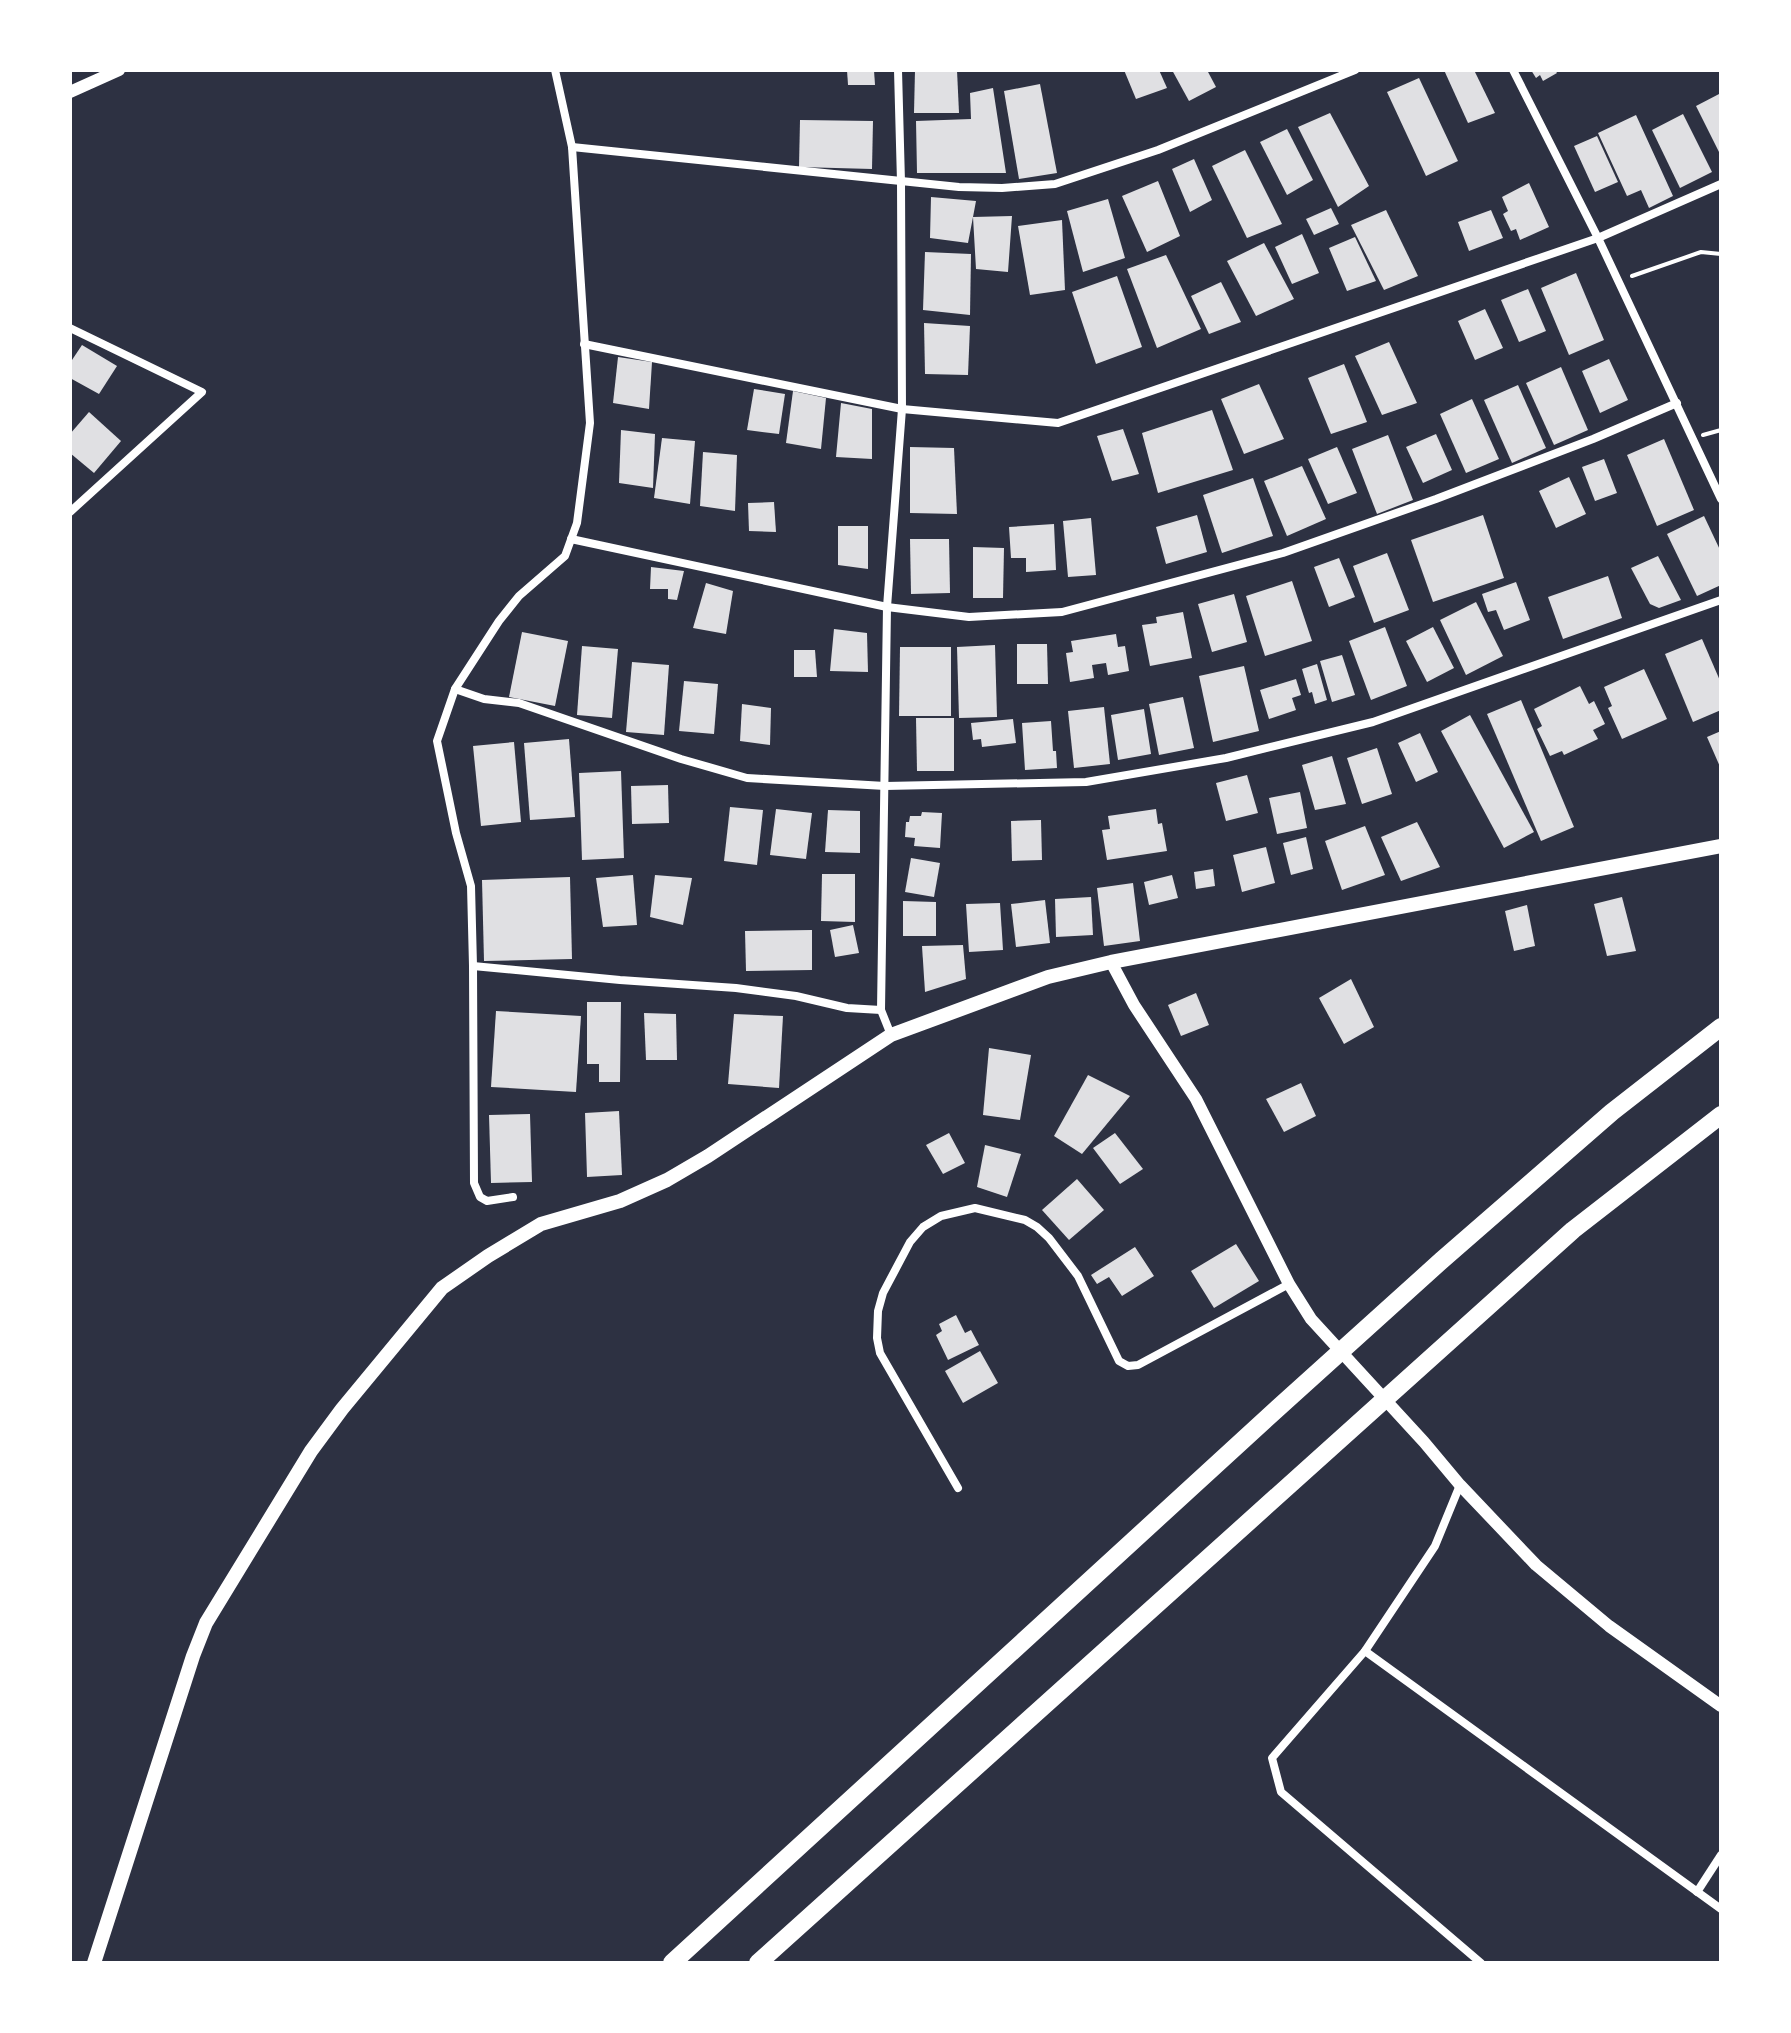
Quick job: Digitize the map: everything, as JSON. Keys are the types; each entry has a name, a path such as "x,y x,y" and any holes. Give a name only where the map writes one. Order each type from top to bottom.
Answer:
{"highway":[{"path":"672,1963 1442,1260 1612,1112 1721,1027"},
{"path":"758,1963 1573,1230 1721,1115"}],"main road":[{"path":"94,1963 206,1623 311,1451 342,1409 442,1288 488,1256 541,1224 620,1201 667,1180 891,1035 1048,977 1111,962 1721,846"}],"street":[{"path":"70,92 119,70"},
{"path":"513,1197 487,1201 480,1197 474,1183 471,886 456,833 437,741 455,689 519,596 565,556 577,523 590,423 572,147 555,70"},
{"path":"891,1035 881,1010 887,607 902,409 898,70"},
{"path":"572,147 959,187 1055,184 1158,150 1355,70"},
{"path":"1513,70 1619,281 1721,499"},
{"path":"584,344 902,409 1058,423 1598,238 1721,184"},
{"path":"70,339 74,330 202,392 70,512"},
{"path":"571,539 887,607 969,617 1062,612 1283,553 1479,483 1677,403"},
{"path":"455,689 484,699 519,703 681,759 747,778 885,786 1086,782 1226,758 1373,722 1721,600"},
{"path":"1111,962 1134,1005 1196,1099 1289,1284 1311,1319 1536,1565 1609,1626 1721,1706"},
{"path":"473,966 736,988 796,996 847,1008 881,1010"},
{"path":"958,1488 880,1353 877,1338 878,1311 883,1293 910,1242 923,1227 941,1216 975,1208 1025,1220 1037,1227 1078,1276 1119,1361 1128,1366 1138,1365 1289,1284"},
{"path":"1460,1485 1435,1546 1365,1651 1272,1758 1281,1792 1481,1963"},
{"path":"1365,1651 1721,1909"},
{"path":"1697,1892 1721,1855"}],"path":[{"path":"1619,281 1701,252 1721,254"}],"building":[{"path":"847,70 874,70 875,85 848,85"},
{"path":"915,70 957,70 959,113 914,113"},
{"path":"1124,70 1159,70 1167,88 1136,99"},
{"path":"1172,70 1207,70 1216,87 1189,101"},
{"path":"1444,70 1474,70 1495,113 1468,123"},
{"path":"1531,70 1555,70 1557,73 1543,81 1540,75 1536,78"},
{"path":"1419,78 1458,161 1426,176 1387,92"},
{"path":"1040,84 1057,173 1019,179 1004,91"},
{"path":"993,88 1006,173 917,173 916,121 971,119 970,93"},
{"path":"1721,93 1721,156 1696,106"},
{"path":"1330,113 1369,186 1338,207 1298,127"},
{"path":"1683,114 1712,172 1680,188 1652,130"},
{"path":"1636,115 1673,196 1649,208 1641,190 1627,196 1598,133"},
{"path":"800,120 873,121 872,169 799,167"},
{"path":"1287,129 1313,180 1287,195 1260,142"},
{"path":"1597,136 1618,182 1595,192 1574,146"},
{"path":"1245,150 1282,224 1247,238 1212,166"},
{"path":"1194,159 1212,200 1190,212 1172,169"},
{"path":"1158,181 1180,236 1147,252 1122,196"},
{"path":"1529,183 1549,227 1520,240 1516,229 1511,231 1503,214 1508,211 1502,197"},
{"path":"931,197 976,201 968,243 930,238"},
{"path":"1108,199 1125,258 1083,272 1067,211"},
{"path":"1331,208 1339,224 1314,235 1306,219"},
{"path":"1386,210 1418,276 1384,290 1351,225"},
{"path":"1491,210 1503,238 1469,251 1458,222"},
{"path":"1012,216 1008,272 976,269 973,217"},
{"path":"1062,220 1065,290 1030,295 1018,226"},
{"path":"1302,234 1319,273 1292,284 1275,247"},
{"path":"1355,237 1376,281 1347,291 1329,248"},
{"path":"1264,243 1294,299 1256,316 1227,261"},
{"path":"925,252 971,254 970,315 923,310"},
{"path":"1166,255 1201,329 1157,348 1127,269"},
{"path":"1576,273 1604,340 1569,355 1541,288"},
{"path":"1117,276 1142,347 1096,364 1072,292"},
{"path":"1221,282 1241,322 1209,334 1191,296"},
{"path":"1528,289 1546,331 1519,342 1501,300"},
{"path":"1485,309 1503,348 1475,360 1458,321"},
{"path":"924,323 970,326 968,375 925,374"},
{"path":"1389,342 1417,403 1382,415 1355,356"},
{"path":"82,345 117,366 99,394 70,378 70,363"},
{"path":"618,357 652,362 649,409 613,403"},
{"path":"1609,359 1628,400 1600,413 1582,371"},
{"path":"1344,364 1367,422 1331,434 1308,378"},
{"path":"1561,367 1588,430 1554,445 1526,383"},
{"path":"1259,384 1284,439 1244,454 1221,399"},
{"path":"1518,385 1546,448 1512,463 1484,400"},
{"path":"754,389 785,394 779,434 747,430"},
{"path":"793,391 826,398 821,449 786,443"},
{"path":"1472,399 1499,459 1466,473 1440,414"},
{"path":"841,403 872,409 872,459 836,457"},
{"path":"1212,410 1233,470 1158,493 1142,433"},
{"path":"89,412 121,441 94,473 70,453 70,434"},
{"path":"1123,429 1139,474 1112,481 1097,436"},
{"path":"621,430 655,434 653,488 619,483"},
{"path":"1436,434 1452,470 1423,483 1406,447"},
{"path":"1388,435 1413,500 1377,514 1352,449"},
{"path":"662,438 695,441 690,504 654,498"},
{"path":"1664,439 1694,510 1657,526 1627,455"},
{"path":"910,447 954,448 957,514 910,513"},
{"path":"1337,447 1357,493 1328,504 1308,459"},
{"path":"703,452 737,455 735,511 700,506"},
{"path":"1604,459 1617,493 1595,501 1582,467"},
{"path":"1302,466 1326,519 1287,536 1264,481"},
{"path":"1569,477 1586,514 1556,528 1539,491"},
{"path":"1253,478 1273,536 1222,553 1203,495"},
{"path":"774,502 776,532 749,531 748,503"},
{"path":"1197,515 1207,552 1166,564 1156,527"},
{"path":"1483,515 1504,578 1433,602 1411,540"},
{"path":"1704,516 1721,552 1721,585 1697,596 1667,534"},
{"path":"1091,518 1096,575 1068,577 1063,521"},
{"path":"1054,524 1056,570 1026,572 1026,558 1011,558 1009,527"},
{"path":"838,526 868,526 868,569 838,565"},
{"path":"910,539 949,539 950,593 911,594"},
{"path":"973,547 1004,548 1003,598 973,598"},
{"path":"1387,553 1409,610 1374,623 1353,566"},
{"path":"1658,556 1681,600 1659,608 1650,604 1631,568"},
{"path":"1339,558 1355,597 1329,607 1314,567"},
{"path":"651,567 684,571 677,600 668,599 668,589 650,589"},
{"path":"1608,576 1622,618 1563,639 1548,597"},
{"path":"1292,581 1312,641 1265,656 1246,596"},
{"path":"1516,582 1530,620 1504,630 1496,610 1488,612 1482,594"},
{"path":"706,583 733,591 726,634 693,628"},
{"path":"1234,594 1247,642 1212,652 1198,604"},
{"path":"1476,602 1503,656 1466,675 1440,620"},
{"path":"1183,612 1192,658 1150,666 1142,625 1157,623 1156,617"},
{"path":"1385,627 1407,686 1371,700 1349,641"},
{"path":"1433,627 1454,668 1427,682 1406,641"},
{"path":"834,629 867,633 868,672 830,671"},
{"path":"522,632 568,641 555,706 509,697"},
{"path":"1116,634 1118,647 1125,646 1129,671 1108,675 1106,663 1092,665 1094,678 1070,682 1066,653 1073,652 1071,641"},
{"path":"1702,639 1721,683 1721,710 1693,722 1665,654"},
{"path":"1017,644 1047,644 1048,684 1017,684"},
{"path":"995,645 997,717 959,718 957,647"},
{"path":"582,646 618,649 612,718 577,715"},
{"path":"900,647 951,647 951,716 899,716"},
{"path":"794,650 815,650 817,677 794,677"},
{"path":"1342,655 1355,695 1332,702 1320,661"},
{"path":"632,662 669,665 664,735 626,732"},
{"path":"1317,664 1327,700 1315,704 1302,669"},
{"path":"1244,666 1259,731 1213,742 1199,676"},
{"path":"1644,669 1667,719 1622,739 1608,708 1612,706 1604,687"},
{"path":"1296,679 1301,695 1292,698 1296,710 1269,719 1260,690"},
{"path":"684,681 718,684 714,734 679,731"},
{"path":"1580,686 1589,704 1594,701 1605,724 1593,730 1598,739 1564,755 1562,751 1550,756 1537,729 1542,726 1534,709"},
{"path":"1183,697 1194,748 1159,755 1149,704"},
{"path":"1521,700 1574,827 1541,841 1487,714"},
{"path":"742,704 771,708 770,745 740,741"},
{"path":"1104,707 1110,764 1074,768 1068,711"},
{"path":"1144,709 1151,754 1118,760 1111,715"},
{"path":"1470,715 1534,832 1504,848 1441,731"},
{"path":"916,718 954,718 954,771 917,771"},
{"path":"1013,719 1016,743 982,747 981,739 973,740 971,723"},
{"path":"1051,721 1057,768 1025,770 1022,723"},
{"path":"1721,731 1721,769 1707,737"},
{"path":"1420,733 1438,772 1416,782 1398,743"},
{"path":"569,739 575,817 530,820 524,743"},
{"path":"514,742 521,822 481,826 473,746"},
{"path":"1377,748 1392,794 1362,804 1347,758"},
{"path":"1332,756 1346,804 1315,810 1302,765"},
{"path":"621,771 624,858 582,860 579,773"},
{"path":"1247,775 1258,813 1226,821 1216,783"},
{"path":"668,785 669,823 632,824 631,786"},
{"path":"1300,792 1307,828 1277,834 1269,798"},
{"path":"730,807 763,810 757,865 724,861"},
{"path":"776,809 812,813 806,859 770,855"},
{"path":"1156,809 1167,851 1107,860 1102,830 1110,829 1108,816"},
{"path":"828,810 860,811 860,853 825,852"},
{"path":"922,812 942,813 940,848 914,846 915,838 905,837 906,822 909,822 910,816 921,816"},
{"path":"1041,820 1042,860 1012,861 1011,821"},
{"path":"1417,822 1440,867 1401,881 1381,837"},
{"path":"1365,826 1385,875 1342,890 1325,841"},
{"path":"1306,837 1313,869 1291,875 1283,843"},
{"path":"1266,847 1275,883 1242,892 1233,855"},
{"path":"911,858 940,863 934,897 905,892"},
{"path":"1213,869 1215,886 1196,889 1194,872"},
{"path":"822,874 855,874 855,922 821,921"},
{"path":"633,875 637,925 603,927 596,878"},
{"path":"655,875 692,878 683,925 650,917"},
{"path":"1172,875 1178,898 1149,905 1144,882"},
{"path":"570,877 572,959 484,961 482,880"},
{"path":"1133,883 1140,941 1104,946 1097,888"},
{"path":"1091,897 1093,935 1056,937 1055,899"},
{"path":"1622,897 1636,951 1607,956 1594,904"},
{"path":"1045,900 1050,943 1016,947 1011,904"},
{"path":"903,901 936,902 936,936 903,936"},
{"path":"1000,903 1003,950 969,952 966,904"},
{"path":"1527,905 1535,946 1514,951 1505,911"},
{"path":"853,925 859,953 835,957 830,930"},
{"path":"812,930 812,970 746,971 745,931"},
{"path":"963,945 966,979 925,992 922,946"},
{"path":"1351,979 1374,1027 1344,1044 1319,998"},
{"path":"1196,993 1209,1025 1181,1036 1168,1005"},
{"path":"587,1002 621,1002 620,1082 599,1082 599,1064 587,1064"},
{"path":"496,1011 581,1016 576,1092 491,1087"},
{"path":"644,1013 676,1014 677,1060 646,1060"},
{"path":"734,1014 783,1016 779,1088 728,1084"},
{"path":"989,1048 1031,1055 1020,1120 983,1115"},
{"path":"1088,1075 1130,1096 1082,1154 1054,1136"},
{"path":"1301,1083 1316,1116 1284,1132 1266,1099"},
{"path":"619,1111 622,1175 587,1177 585,1113"},
{"path":"530,1114 532,1182 491,1183 489,1115"},
{"path":"949,1133 965,1163 943,1174 926,1145"},
{"path":"1115,1133 1143,1169 1120,1184 1093,1148"},
{"path":"985,1145 1021,1154 1007,1197 977,1187"},
{"path":"1077,1179 1104,1210 1069,1240 1042,1210"},
{"path":"1236,1244 1259,1281 1214,1308 1191,1271"},
{"path":"1135,1247 1154,1276 1122,1296 1109,1277 1097,1284 1091,1275"},
{"path":"956,1315 965,1333 971,1330 979,1345 948,1360 936,1335 942,1331 939,1324"},
{"path":"980,1351 998,1383 963,1403 945,1371"}]}
